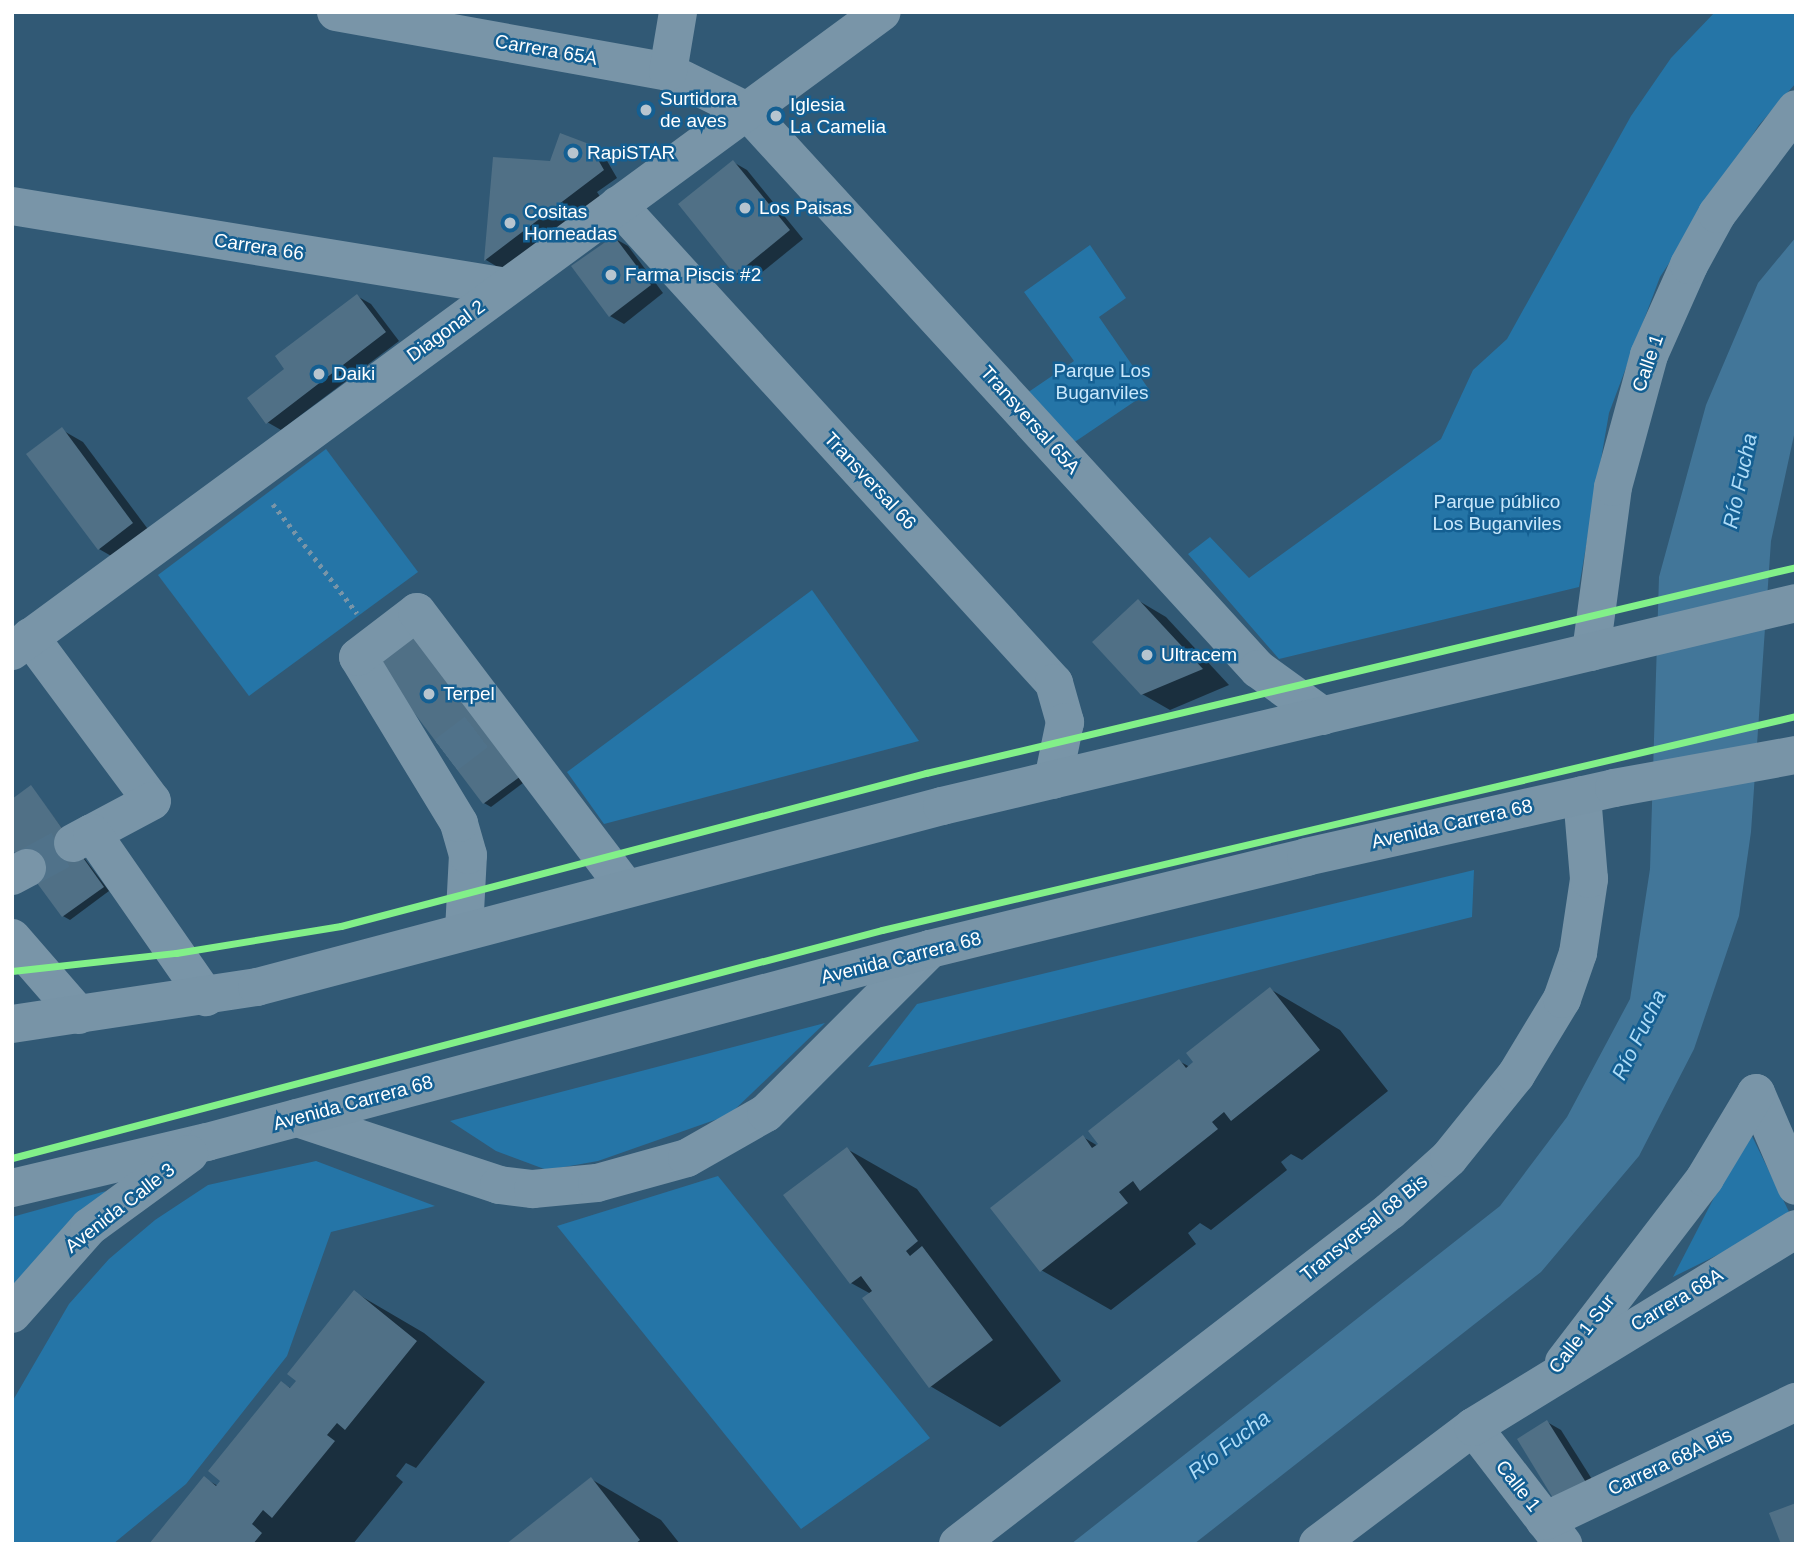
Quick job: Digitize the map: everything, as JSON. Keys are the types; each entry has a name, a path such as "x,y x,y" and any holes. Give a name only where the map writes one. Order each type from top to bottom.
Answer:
{"main road":[{"path":"12,1024 206,997 1052,780 1791,604"},
{"name":"Avenida Carrera 68","path":"12,1188 207,1142 930,949 1598,791 1786,757"},
{"name":"Avenida Calle 3","path":"12,1314 89,1227 207,1142"}],"street":[{"name":"Carrera 65A","path":"336,12 668,72 747,111"},
{"path":"668,72 678,12"},
{"name":"Diagonal 2","path":"21,644 882,12"},
{"name":"Calle 1","path":"1591,652 1613,487 1649,355 1689,265 1717,214 1796,109"},
{"name":"Transversal 65A","path":"747,111 1258,669 1323,716"},
{"name":"Transversal 66","path":"618,205 1054,683 1065,722 1052,780"},
{"name":"Carrera 66","path":"12,206 505,287"},
{"path":"464,931 468,855 436,762 358,657 417,612 490,721 626,888"},
{"path":"21,644 152,801 83,838 206,997"},
{"name":"Transversal 68 Bis","path":"958,1544 1390,1211 1457,1148 1516,1075 1562,999 1578,953 1598,791"},
{"path":"12,938 79,1015"},
{"path":"297,1118 499,1185 533,1189 597,1183 687,1158 766,1113 930,949"},
{"name":"Calle 1 Sur","path":"1318,1544 1473,1427 1557,1372 1590,1323 1705,1178 1756,1094 1796,1186"},
{"name":"Carrera 68A","path":"1557,1372 1796,1229"},
{"name":"Carrera 68A Bis","path":"1554,1532 1796,1402"},
{"name":"Calle 1","path":"1473,1427 1554,1532"}],"path":[{"path":"251,475 379,640"}],"green space":[{"name":"Parque público Los Buganviles","path":"1715,12 1796,12 1796,83 1759,125 1660,277 1609,413 1579,587 1279,659 1188,554 1210,537 1249,578 1441,439 1473,370 1507,339 1631,116 1671,58"},
{"name":"Parque Los Buganviles","path":"1090,245 1126,298 1099,317 1150,391 1054,456 1011,404 1074,361 1024,292"},
{"path":"326,449 418,572 249,696 158,575"},
{"path":"812,590 919,741 604,824 567,772"},
{"path":"1474,870 1472,917 868,1067 917,1004"},
{"path":"825,1023 729,1115 598,1161 547,1170 496,1151 450,1121"},
{"path":"1749,1130 1792,1218 1673,1277"},
{"path":"316,1161 435,1206 331,1232 287,1356 186,1484 113,1544 12,1544 12,1402 69,1304 109,1259 155,1220 208,1185"},
{"path":"718,1176 930,1438 801,1529 557,1226"},
{"path":"106,1191 12,1292 12,1217"}],"water":[{"name":"Río Fucha","path":"1796,237 1796,426 1771,541 1751,832 1739,916 1694,1049 1639,1156 1541,1272 1194,1544 1071,1544 1500,1206 1567,1117 1630,999 1650,869 1659,577 1706,405 1758,283"}],"building":[{"name":"Cositas Horneadas","path":"560,133 589,144 604,170 484,261 493,157 550,161"},
{"path":"733,160 790,230 735,275 678,204"},
{"name":"Farma Piscis #2","path":"614,236 651,285 609,317 571,266"},
{"path":"357,294 386,332 266,424 247,398 284,369 275,356"},
{"path":"62,427 133,523 98,550 26,454"},
{"name":"Ultracem","path":"1138,599 1203,669 1141,695 1092,642"},
{"name":"Terpel","path":"413,632 521,776 483,804 375,661"},
{"path":"31,785 104,887 62,917 12,849 12,799"},
{"path":"1270,987 1320,1050 1231,1121 1224,1112 1212,1122 1218,1129 1140,1191 1133,1181 1119,1192 1128,1203 1040,1272 990,1208 1083,1135 1092,1148 1098,1144 1088,1131 1179,1059 1186,1068 1193,1062 1186,1053"},
{"path":"847,1147 918,1241 906,1251 910,1256 922,1246 993,1340 929,1388 862,1298 872,1291 861,1276 850,1284 783,1195"},
{"path":"354,1290 417,1341 345,1430 337,1423 327,1435 335,1441 272,1518 263,1510 252,1524 262,1533 253,1544 149,1544 204,1476 216,1486 220,1481 208,1471 281,1381 290,1388 296,1381 287,1374"},
{"path":"1547,1420 1587,1484 1556,1503 1517,1439"},
{"path":"591,1477 640,1540 635,1544 506,1544"},
{"path":"1796,1503 1796,1544 1781,1544 1769,1513"}],"tunnel":[{"path":"446,755 484,726"},
{"path":"27,868 73,843"}],"cycle path":[{"path":"12,971 176,953 341,926 926,773 1796,567"},
{"path":"12,1158 882,930 1796,716"}],"place":[{"name":"Surtidora de aves","path":"646,110"},
{"name":"Iglesia La Camelia","path":"776,116"},
{"name":"RapiSTAR","path":"573,153"},
{"name":"Los Paisas","path":"745,208"},
{"name":"Cositas Horneadas","path":"510,223"},
{"name":"Farma Piscis #2","path":"611,275"},
{"name":"Daiki","path":"319,374"},
{"name":"Ultracem","path":"1147,655"},
{"name":"Terpel","path":"429,694"}]}
